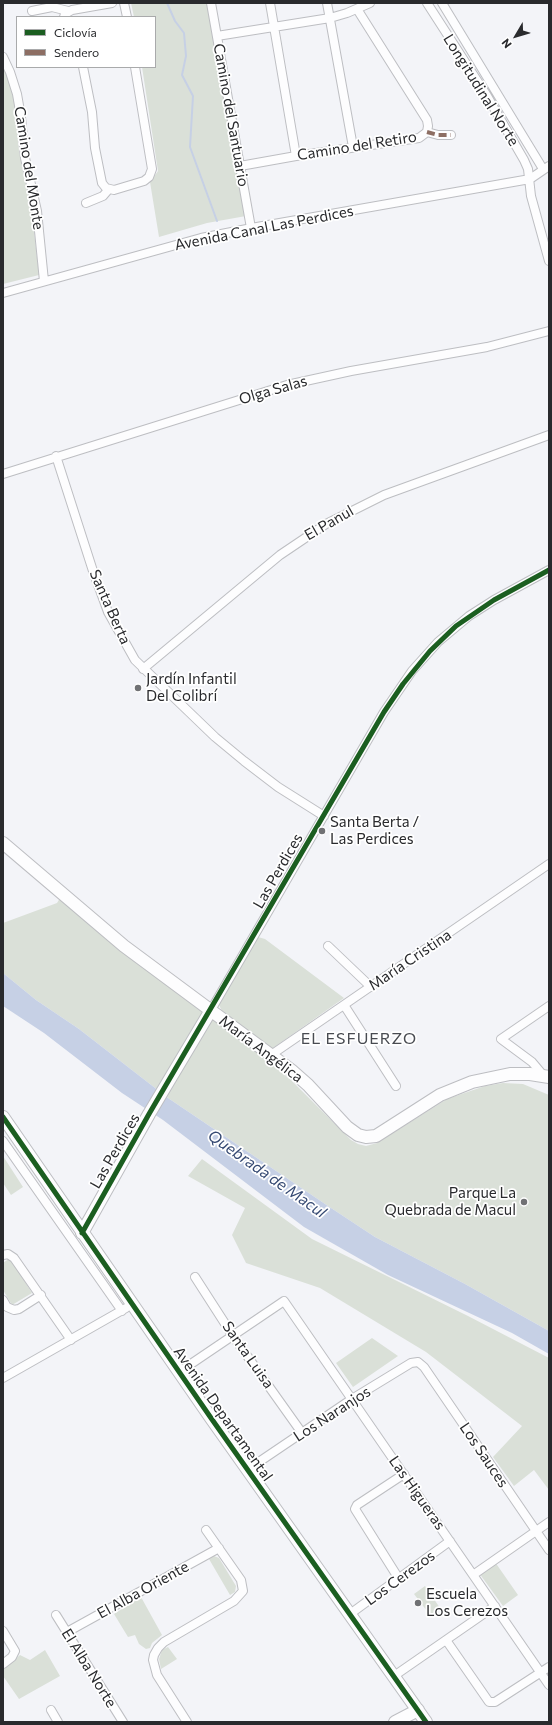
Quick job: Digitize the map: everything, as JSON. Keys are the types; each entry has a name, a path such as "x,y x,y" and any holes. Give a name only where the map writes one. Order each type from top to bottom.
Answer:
{"street":[{"path":"32,11 52,7 66,14 112,3"},
{"path":"124,3 127,16"},
{"name":"Camino del Santuario","path":"211,3 251,228"},
{"path":"270,3 296,156"},
{"path":"327,3 353,147"},
{"path":"217,36 330,18 357,10 370,3"},
{"name":"Longitudinal Norte","path":"427,3 486,96 524,160 530,179 531,196 549,261"},
{"name":"Longitudinal Norte","path":"442,3 546,168"},
{"name":"Camino del Retiro","path":"240,166 353,147 419,138 427,132 427,120 357,10"},
{"name":"Camino del Monte","path":"3,57 10,72 20,109 25,158 36,211 44,281"},
{"path":"83,68 92,112 96,155 102,183 106,188 114,190 144,181 149,177 152,170 135,68"},
{"path":"427,132 438,135 451,134"},
{"path":"530,179 546,168"},
{"name":"Avenida Canal Las Perdices","path":"3,293 173,245 251,228 530,179"},
{"path":"86,203 103,196 109,189"},
{"name":"Olga Salas","path":"3,474 56,456 286,385 351,371 487,347 549,331"},
{"name":"El Panul","path":"143,669 280,555 326,524 384,495 549,434"},
{"name":"Santa Berta","path":"56,456 108,612 130,653 143,669 244,761 284,791 324,816"},
{"name":"Las Perdices","path":"82,1233 149,1114 393,698 412,671 456,626 483,607 549,570"},
{"name":"María Angélica","path":"3,843 114,939 271,1055 308,1085 351,1131 358,1136 376,1136 429,1101 461,1086 500,1076 520,1074 546,1076"},
{"name":"María Cristina","path":"271,1055 549,864"},
{"path":"328,946 371,987"},
{"path":"344,1005 396,1086"},
{"name":"María Angélica","path":"546,1076 532,1062 501,1039 549,1006"},
{"name":"Avenida Departamental","path":"3,1117 82,1233 127,1308"},
{"name":"Avenida Departamental","path":"3,1141 127,1308 179,1372 426,1722"},
{"path":"3,1255 8,1254 14,1258 71,1340"},
{"name":"Santa Luisa","path":"194,1277 233,1336 302,1433"},
{"path":"3,1300 7,1307 14,1310 41,1295"},
{"name":"Las Higueras","path":"233,1336 284,1301 549,1684"},
{"path":"3,1378 127,1308"},
{"path":"179,1372 233,1336"},
{"name":"Los Naranjos","path":"247,1470 352,1400 411,1363 418,1362"},
{"name":"Los Sauces","path":"418,1362 423,1364 549,1550"},
{"path":"399,1579 355,1508 357,1505 404,1474"},
{"path":"473,1575 549,1522"},
{"path":"187,1722 161,1682 154,1668 153,1660 158,1648 164,1642 234,1601 243,1591 241,1580 206,1530"},
{"name":"Los Cerezos","path":"350,1614 450,1541"},
{"name":"El Alba Oriente","path":"68,1632 219,1548"},
{"path":"394,1676 495,1606"},
{"name":"El Alba Norte","path":"56,1614 123,1722"},
{"path":"3,1631 14,1648 15,1653 3,1664"},
{"path":"446,1640 489,1702 495,1702 549,1667"},
{"path":"51,1710 58,1722"},
{"path":"395,1722 418,1710"}],"shaded area":[{"path":"131,3 207,3 223,98 246,216 207,223 159,237 150,182 158,171 142,68 156,68 156,16 134,16"},
{"path":"3,66 11,86 15,107 19,151 31,205 39,275 3,284"},
{"name":"Parque La Quebrada de Macul","path":"60,898 215,1017 291,1080 351,1140 358,1144 366,1146 377,1143 447,1099 485,1086 503,1083 523,1084 549,1095 549,1331 465,1284 375,1237 168,1098 79,1029 36,1000 3,973 3,923 57,903"},
{"path":"258,937 265,939 344,998 273,1048 269,1048 222,1011 219,1005"},
{"path":"3,1156 23,1187 11,1195 3,1183"},
{"path":"202,1159 312,1239 549,1358 549,1490 534,1470 514,1486 493,1457 522,1426 426,1352 320,1288 246,1263 232,1235 245,1208 188,1176"},
{"path":"10,1258 32,1293 12,1305 3,1290 3,1263"},
{"path":"372,1338 398,1356 353,1387 336,1363"},
{"path":"214,1556 219,1558 236,1586 235,1592 230,1595 209,1559"},
{"path":"495,1562 518,1595 503,1606 479,1573"},
{"path":"425,1586 440,1608 430,1615 414,1594"},
{"path":"141,1597 162,1635 152,1643 150,1648 146,1649 139,1644 135,1635 128,1637 114,1614"},
{"path":"168,1647 177,1659 161,1669 159,1659 162,1650"},
{"path":"45,1650 60,1676 19,1699 3,1676 3,1670 20,1655 30,1660"}],"water":[{"name":"Quebrada de Macul","path":"3,973 36,1000 79,1029 168,1098 375,1237 465,1284 549,1331 549,1354 512,1333 388,1275 304,1227 163,1120 122,1093 44,1033 3,1006"}],"waterway":[{"path":"167,3 175,21 184,33 186,56 182,75 193,96 190,147 217,221"}],"marked path":[{"path":"427,132 438,135 451,135"}],"cycle path":[{"path":"82,1233 149,1114 384,712 403,684 430,651 456,626 494,600 549,570"},
{"path":"3,1117 211,1418 426,1722"}],"place":[{"name":"Jardín Infantil Del Colibrí","path":"138,688"},
{"name":"Santa Berta / Las Perdices","path":"322,831"},
{"name":"Parque La Quebrada de Macul","path":"524,1202"},
{"name":"Escuela Los Cerezos","path":"418,1603"}],"district":[{"name":"EL ESFUERZO","path":"359,1039"}]}
